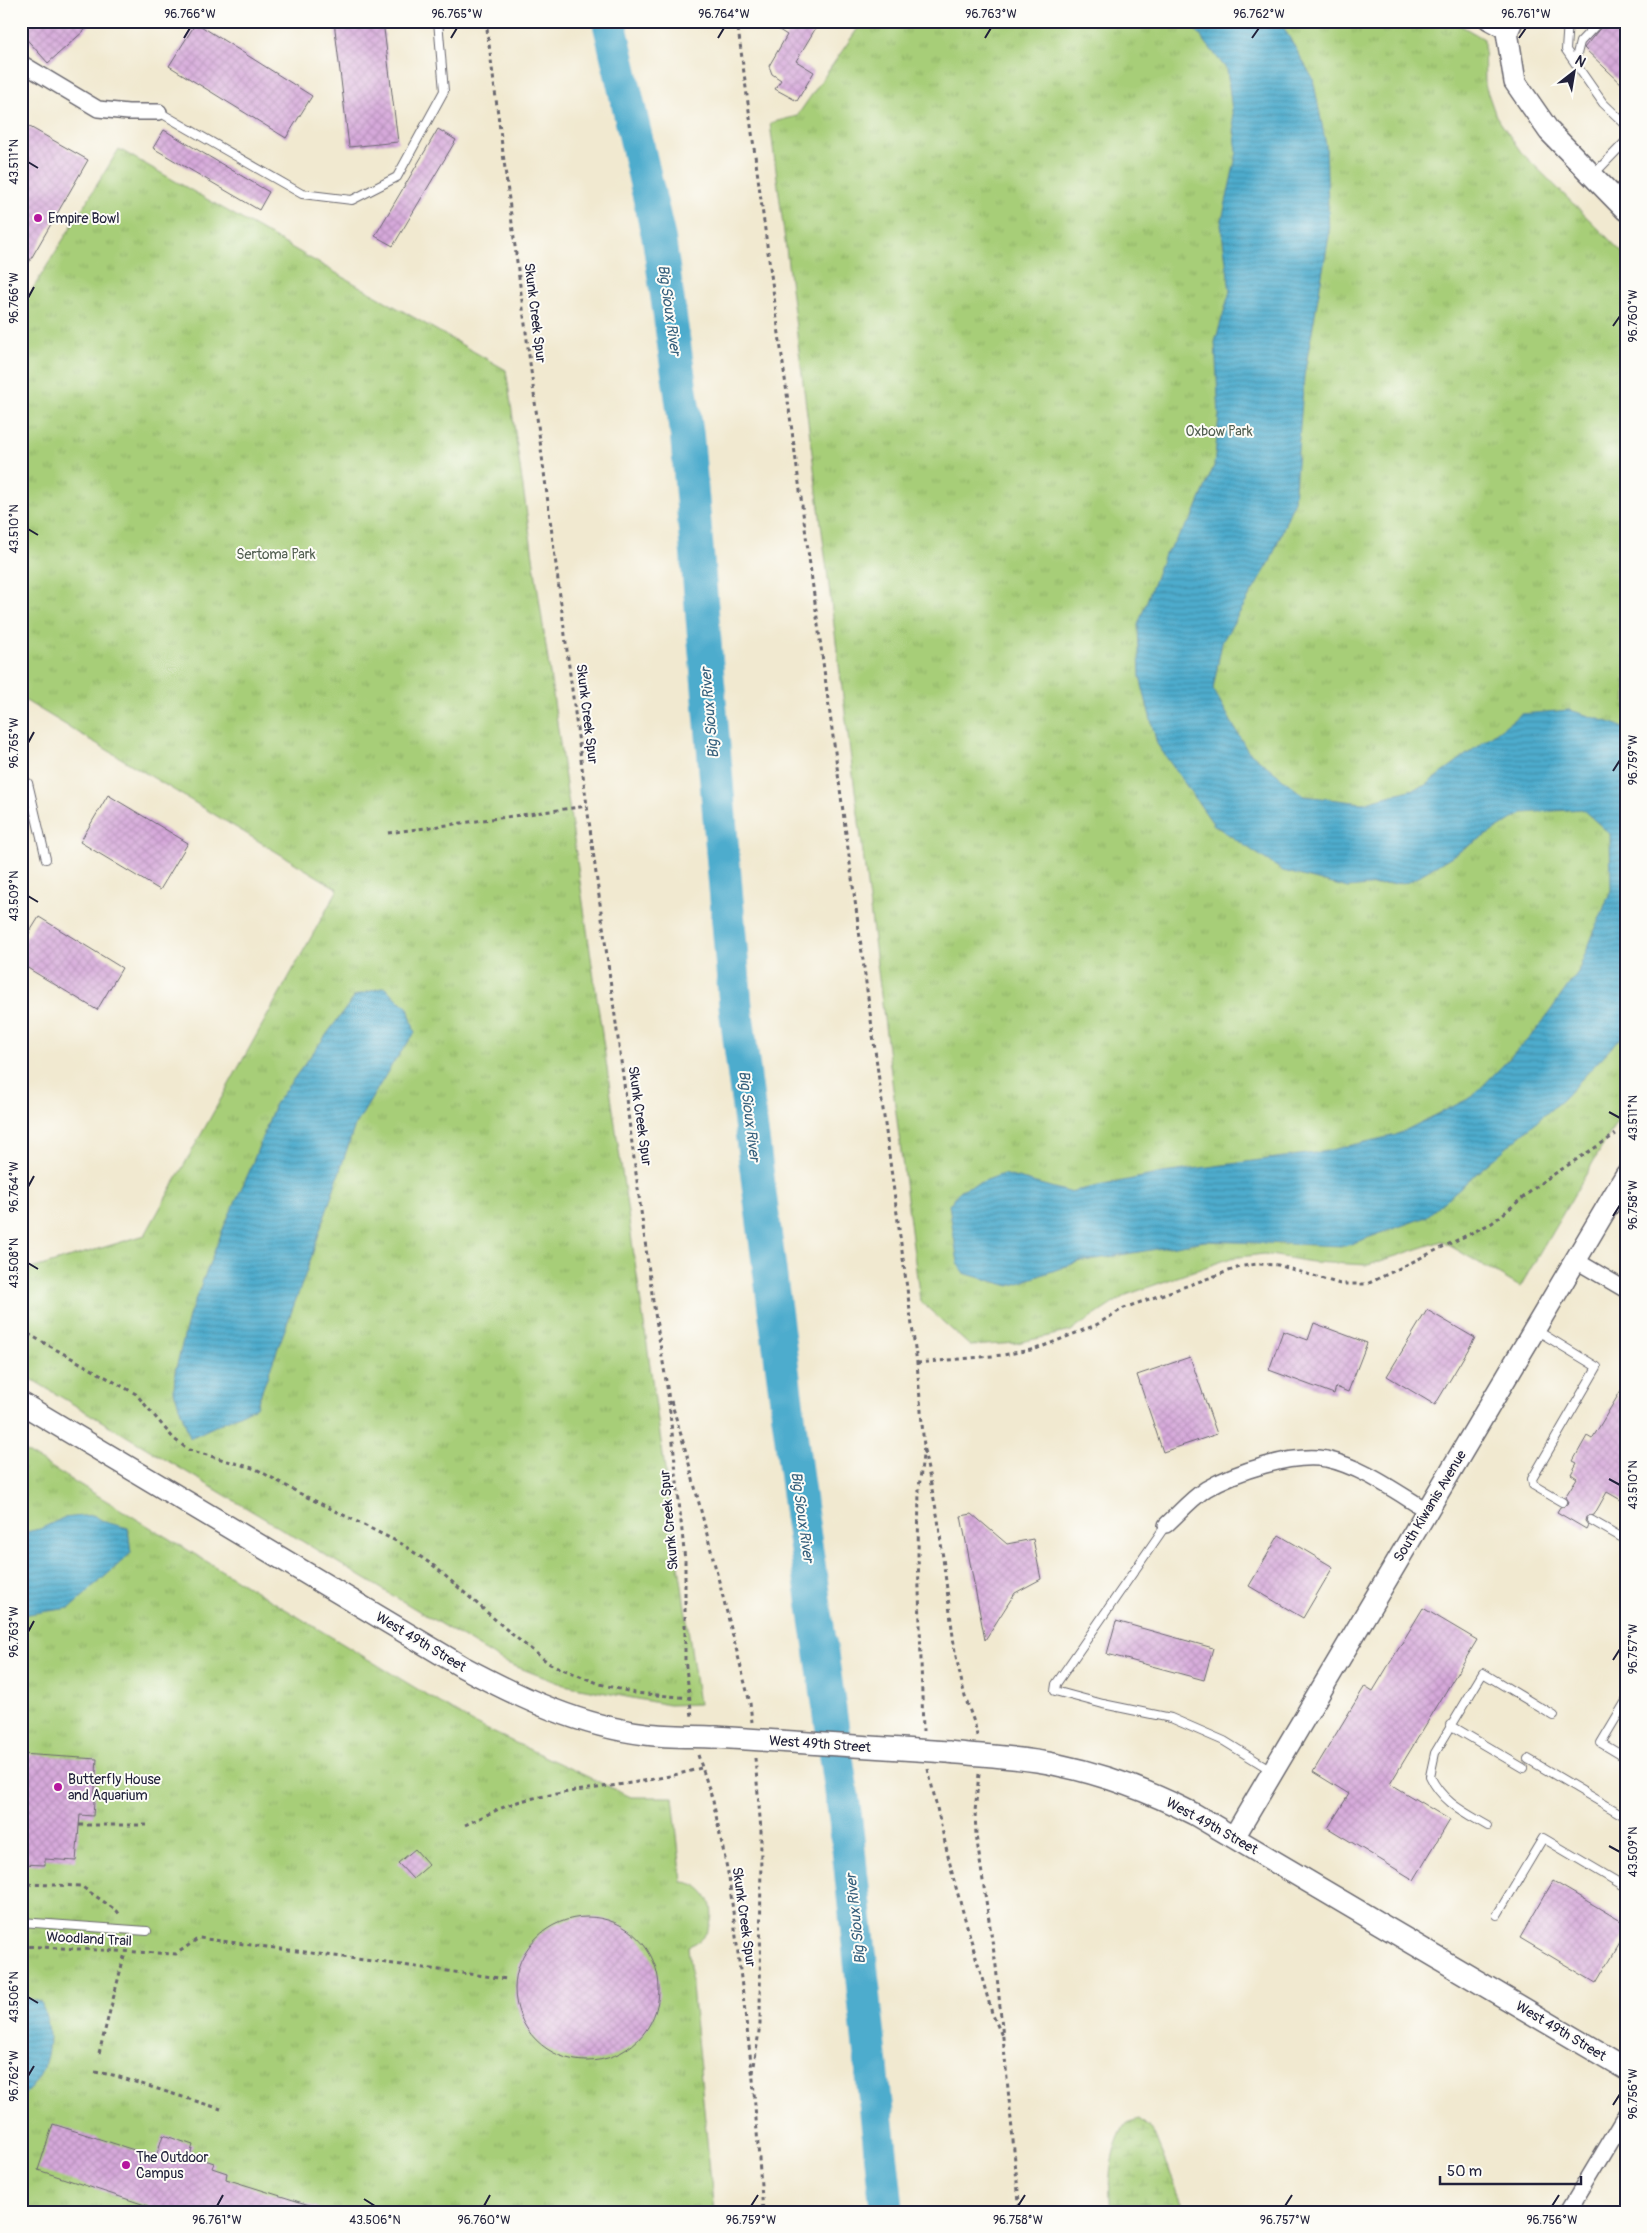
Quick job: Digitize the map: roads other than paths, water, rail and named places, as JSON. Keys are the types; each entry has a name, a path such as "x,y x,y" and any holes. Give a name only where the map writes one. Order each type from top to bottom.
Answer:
{"main road":[{"path":"1510,27 1515,82 1549,132 1626,210"},
{"name":"South Kiwanis Avenue","path":"1234,1837 1626,1175"},
{"name":"West 49th Street","path":"21,1404 454,1662 510,1693 578,1720 646,1734 948,1752 1056,1764 1096,1774 1161,1797 1234,1837 1626,2069"}],"street":[{"path":"1486,21 1510,27"},
{"path":"21,64 98,109 128,112 159,112"},
{"path":"1575,1260 1626,1290"},
{"path":"1166,1525 1206,1490 1224,1480 1282,1460 1305,1457 1326,1460 1350,1467 1428,1510"},
{"path":"1568,2212 1626,2115"}],"lane":[{"path":"159,112 302,194 352,200 397,177 444,90 438,21"},
{"path":"1568,21 1566,50 1603,103 1626,125"},
{"path":"1575,62 1580,42 1600,21"},
{"path":"1592,175 1626,142"},
{"path":"21,779 28,783 46,859"},
{"path":"1535,1329 1597,1367 1532,1479 1533,1485 1562,1502"},
{"path":"1591,1520 1626,1540"},
{"path":"1166,1525 1056,1684 1055,1690 1103,1704 1171,1718 1224,1741 1273,1771"},
{"path":"1488,1826 1448,1801 1437,1790 1430,1776 1435,1753 1450,1725 1483,1673 1554,1716"},
{"path":"1626,1701 1601,1743 1626,1758"},
{"path":"1450,1725 1522,1768"},
{"path":"1528,1759 1626,1817"},
{"path":"1497,1916 1543,1838 1626,1887"},
{"path":"21,1922 146,1931"}],"water":[{"path":"1189,21 1280,21 1313,79 1326,145 1329,236 1304,376 1294,501 1270,562 1222,642 1213,689 1247,750 1304,796 1363,803 1424,786 1521,714 1570,710 1618,725 1626,730 1626,1032 1563,1099 1426,1217 1345,1246 1205,1241 1078,1262 1010,1286 963,1273 958,1263 949,1205 960,1190 1003,1174 1069,1192 1162,1173 1322,1152 1396,1135 1472,1097 1536,1031 1578,972 1611,890 1610,834 1582,809 1523,813 1409,882 1348,888 1283,871 1214,825 1157,744 1140,677 1138,625 1163,557 1193,517 1214,466 1219,416 1215,342 1230,291 1221,225 1237,152 1227,70"},
{"path":"384,987 408,1008 415,1033 393,1063 354,1128 307,1270 256,1407 190,1438 174,1391 175,1372 190,1313 225,1224 249,1172 275,1104 355,996"},
{"path":"93,1515 105,1522 128,1528 131,1553 70,1608 21,1615 21,1533 40,1529 63,1518"},
{"path":"23,1997 41,2002 47,2022 49,2044 40,2074 29,2090 21,2096 21,2000"}],"waterway":[{"name":"Big Sioux River","path":"609,21 659,239 687,436 736,1011 801,1513 845,1816 887,2212"},
{"path":"856,2212 887,2207"}],"place":[{"name":"Empire Bowl","path":"38,218"},
{"name":"Butterfly House and Aquarium","path":"58,1787"},
{"name":"The Outdoor Campus","path":"126,2165"}],"park label":[{"name":"Oxbow Park","path":"1219,431"},
{"name":"Sertoma Park","path":"276,554"}]}
